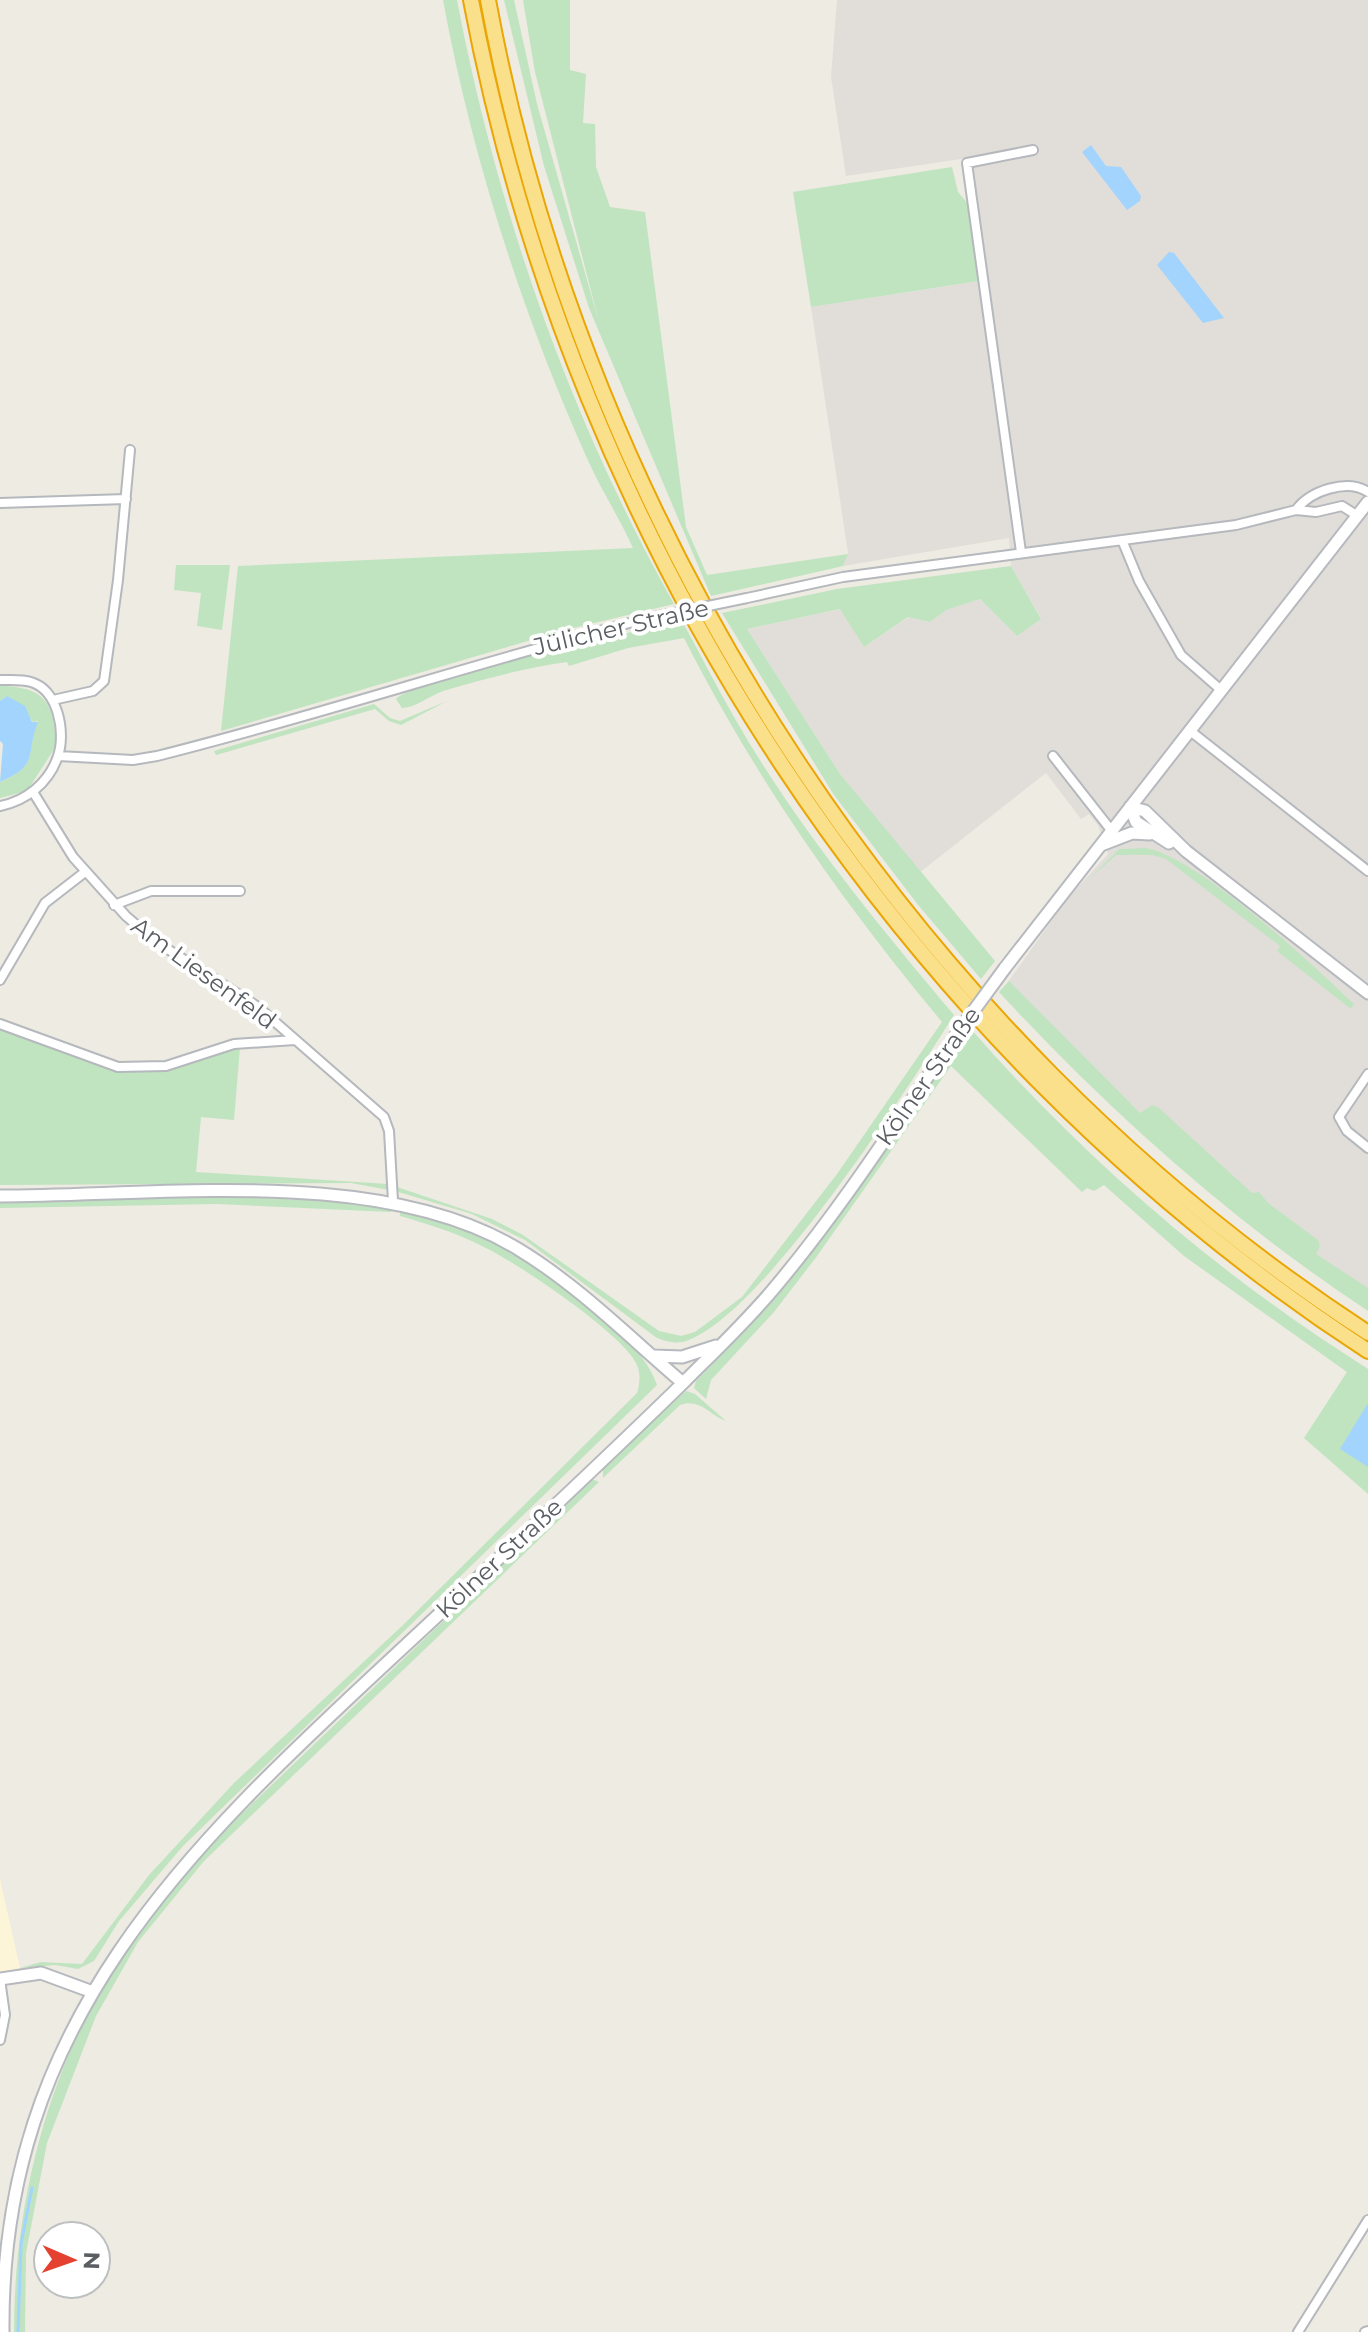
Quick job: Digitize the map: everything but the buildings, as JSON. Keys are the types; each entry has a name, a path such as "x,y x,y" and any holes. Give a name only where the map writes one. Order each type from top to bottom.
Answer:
{"highway":[{"path":"471,0 500,130 538,259 590,407 667,569 735,693 800,793 897,923 997,1040 1058,1101 1193,1223 1303,1307 1368,1351"},
{"path":"488,0 526,165 575,320 606,401 646,490 704,604 750,686 812,783 856,845 937,947 1007,1028 1069,1090 1198,1206 1266,1260 1368,1333"}],"main road":[{"name":"Kölner Straße","path":"3,2332 7,2242 20,2166 42,2091 90,1991 140,1915 212,1831 683,1383 773,1290 821,1231 1005,968 1368,502"},
{"path":"1130,807 1136,822 1186,851"},
{"path":"1130,807 1145,811 1186,851 1368,993"},
{"path":"1097,847 1132,833 1152,834"},
{"path":"0,1196 219,1193 357,1196 393,1201 458,1221 517,1248 570,1285 683,1383"},
{"path":"654,1356 682,1357 720,1345"},
{"path":"0,1979 41,1973 90,1991"}],"street":[{"path":"1021,552 967,163 1033,150"},
{"path":"53,700 93,691 104,681 130,450"},
{"name":"Jülicher Straße","path":"1296,510 1304,500 1347,484 1368,492"},
{"path":"0,503 126,499"},
{"name":"Jülicher Straße","path":"58,756 133,760 383,696 523,650 645,619 843,577 1236,525 1296,510 1316,512 1342,506 1358,516"},
{"path":"1122,540 1139,581 1181,655 1221,690"},
{"path":"0,680 30,681 46,689 59,719 58,756 33,792 18,802 0,806"},
{"path":"1189,730 1368,871"},
{"path":"1053,756 1111,830"},
{"name":"Am Liesenfeld","path":"33,792 55,832 114,905 155,941 258,1007 384,1117 389,1131 393,1201"},
{"path":"0,980 45,903 85,872"},
{"name":"Am Liesenfeld","path":"114,905 151,891 240,891"},
{"name":"Am Liesenfeld","path":"0,1024 118,1067 166,1066 234,1044 295,1040"},
{"path":"1368,1074 1339,1117 1347,1131 1368,1148"},
{"path":"0,1979 5,2015 0,2040"},
{"path":"1298,2332 1368,2220"}],"shaded area":[{"path":"837,0 1368,0 1368,1301 1262,1231 1003,989 1067,899 1108,854 1098,825 1089,814 1081,819 1046,773 919,873 840,774 747,629 841,609 864,647 909,617 930,622 946,610 980,599 1017,636 1041,618 1011,566 1009,538 843,566 848,553 811,307 987,280 968,158 846,176 831,77"},
{"path":"0,1879 20,1968 0,1975"}],"green space":[{"path":"443,0 457,0 493,157 541,311 601,460 674,604 565,630 221,731 238,566 633,548 597,480 562,401 520,289 468,117"},
{"path":"504,0 514,0 537,104 599,322 535,72 523,0 570,0 570,70 586,74 583,123 595,124 596,167 610,207 645,212 686,527 707,575 848,554 843,566 711,596 589,308 544,166"},
{"path":"952,167 958,192 968,204 979,281 811,307 793,192"},
{"path":"176,565 230,565 222,630 197,626 201,593 174,590"},
{"path":"1011,566 1041,619 1017,636 980,599 946,610 930,622 908,617 864,647 840,609 747,629 840,774 995,961 981,979 919,906 834,795 722,613 837,589"},
{"path":"682,621 734,717 783,795 866,908 954,1015 904,1093 793,1246 718,1323 686,1341 675,1342 657,1338 525,1240 472,1214 395,1191 394,1186 492,1219 523,1235 659,1331 681,1336 695,1332 742,1297 837,1174 942,1022 802,838 741,741 684,638 628,648 569,666 567,662 504,674 443,691 407,707 402,708 396,699 411,691 483,668"},
{"path":"0,686 27,690 44,700 53,718 56,746 31,785 23,792 0,798 0,782 21,770 29,758 38,721 33,722 22,706 7,696 0,701"},
{"path":"447,701 401,725 389,721 375,709 216,755 214,751 374,704 390,718 400,721"},
{"path":"1146,848 1168,856 1224,891 1311,964 1354,1004 1351,1009 1277,951 1280,946 1166,859 1152,855 1116,855 1087,881 1119,849"},
{"path":"1009,981 1140,1113 1152,1105 1159,1108 1252,1193 1259,1192 1268,1203 1318,1240 1320,1246 1316,1254 1368,1288 1368,1311 1269,1240 1129,1122 999,992"},
{"path":"0,1026 115,1069 141,1070 240,1047 234,1120 201,1117 196,1172 389,1184 389,1190 351,1183 0,1185"},
{"path":"970,1028 1060,1124 1157,1213 1259,1295 1368,1369 1368,1494 1304,1438 1347,1372 1184,1256 1104,1185 1094,1191 1087,1188 1082,1192 951,1066 817,1256 774,1312 711,1380 706,1399 694,1388 696,1381 772,1299 807,1255"},
{"path":"237,1197 377,1203 391,1207 391,1212 216,1204 0,1208 0,1201"},
{"path":"400,1210 465,1229 545,1273 603,1317 627,1340 646,1363 657,1385 183,1846 119,1921 94,1961 78,1969 55,1965 20,1968 41,1962 82,1964 149,1875 234,1783 402,1626 637,1393 640,1378 636,1363 590,1317 502,1257 455,1234 400,1216"},
{"path":"686,1391 695,1394 726,1421 699,1405 680,1405 603,1478 603,1466"},
{"path":"592,1479 599,1482 204,1861 138,1942 96,2016 47,2143 26,2253 25,2332 14,2332 16,2275 34,2162 49,2107 69,2054 93,2002 122,1953 162,1898 212,1842"}],"water":[{"path":"1091,145 1106,166 1121,167 1141,196 1140,201 1127,210 1082,152"},
{"path":"1169,252 1174,253 1224,318 1203,323 1157,265"},
{"path":"7,696 25,706 32,722 38,722 26,764 13,776 0,782 3,744 0,741 0,701"},
{"path":"1368,1403 1368,1467 1340,1449"}],"waterway":[{"path":"18,2332 21,2244 32,2188"}]}
